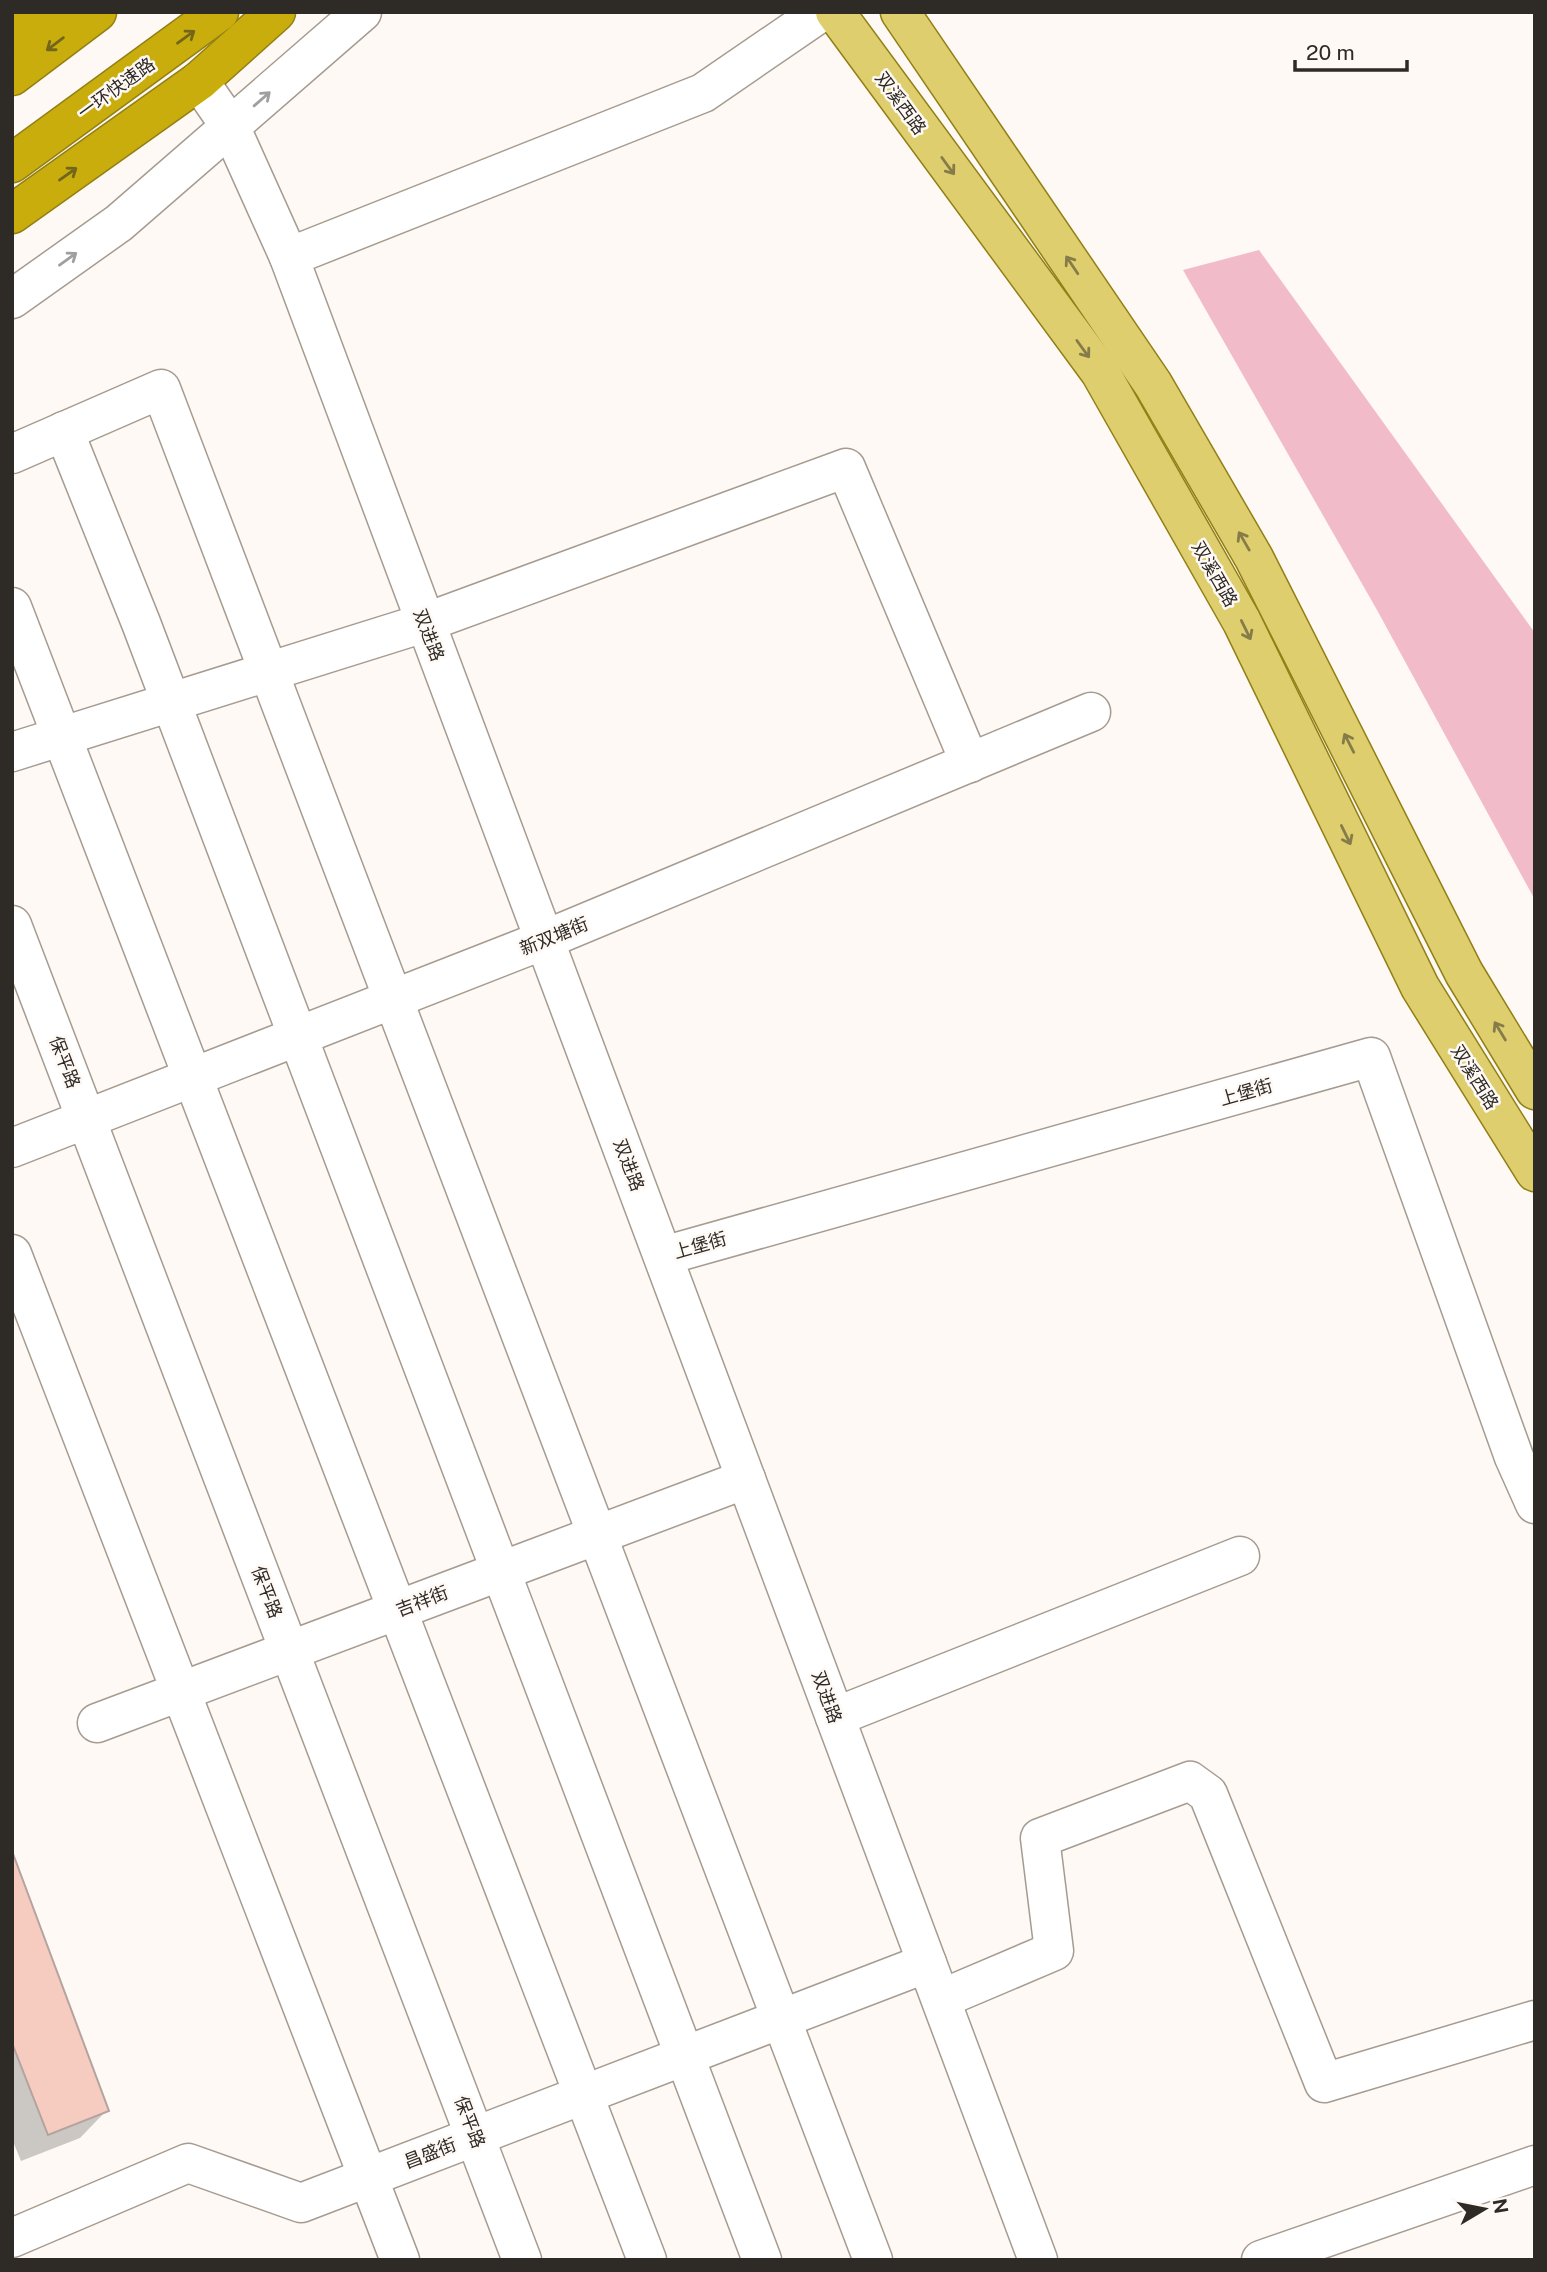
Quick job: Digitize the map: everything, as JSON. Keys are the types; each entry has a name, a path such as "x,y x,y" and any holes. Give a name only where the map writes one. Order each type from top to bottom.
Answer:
{"highway":[{"path":"12,34 45,12"},
{"path":"12,76 97,12"},
{"name":"一环快速路","path":"12,163 219,12"},
{"path":"12,214 199,81 276,12"}],"main road":[{"name":"双溪西路","path":"835,12 1100,372 1242,622 1420,987 1535,1172"},
{"path":"900,12 1153,384 1254,558 1464,973 1535,1090"}],"street":[{"path":"12,299 119,223 362,12"},
{"path":"289,257 703,93 821,12"},
{"name":"双进路","path":"199,81 230,126 289,257 1038,2260"},
{"path":"12,454 161,389 873,2260"},
{"path":"64,431 170,701 762,2260"},
{"path":"12,752 424,623 846,468 970,763"},
{"path":"12,607 647,2260"},
{"name":"新双塘街","path":"12,1148 544,940 1091,712"},
{"name":"保平路","path":"12,925 522,2260"},
{"name":"上堡街","path":"663,1256 1371,1057 1514,1457 1535,1504"},
{"path":"12,1254 400,2260"},
{"name":"吉祥街","path":"97,1723 746,1479"},
{"path":"835,1717 1240,1556"},
{"path":"941,1999 1054,1951 1040,1838 1190,1781 1208,1794 1324,2083 1535,2020"},
{"name":"昌盛街","path":"12,2238 188,2163 301,2203 927,1963"},
{"path":"1261,2260 1535,2165"}],"shaded area":[{"path":"1259,250 1535,633 1535,900 1377,610 1183,270"}],"building":[{"path":"12,1851 109,2111 48,2135 12,2043"}]}
